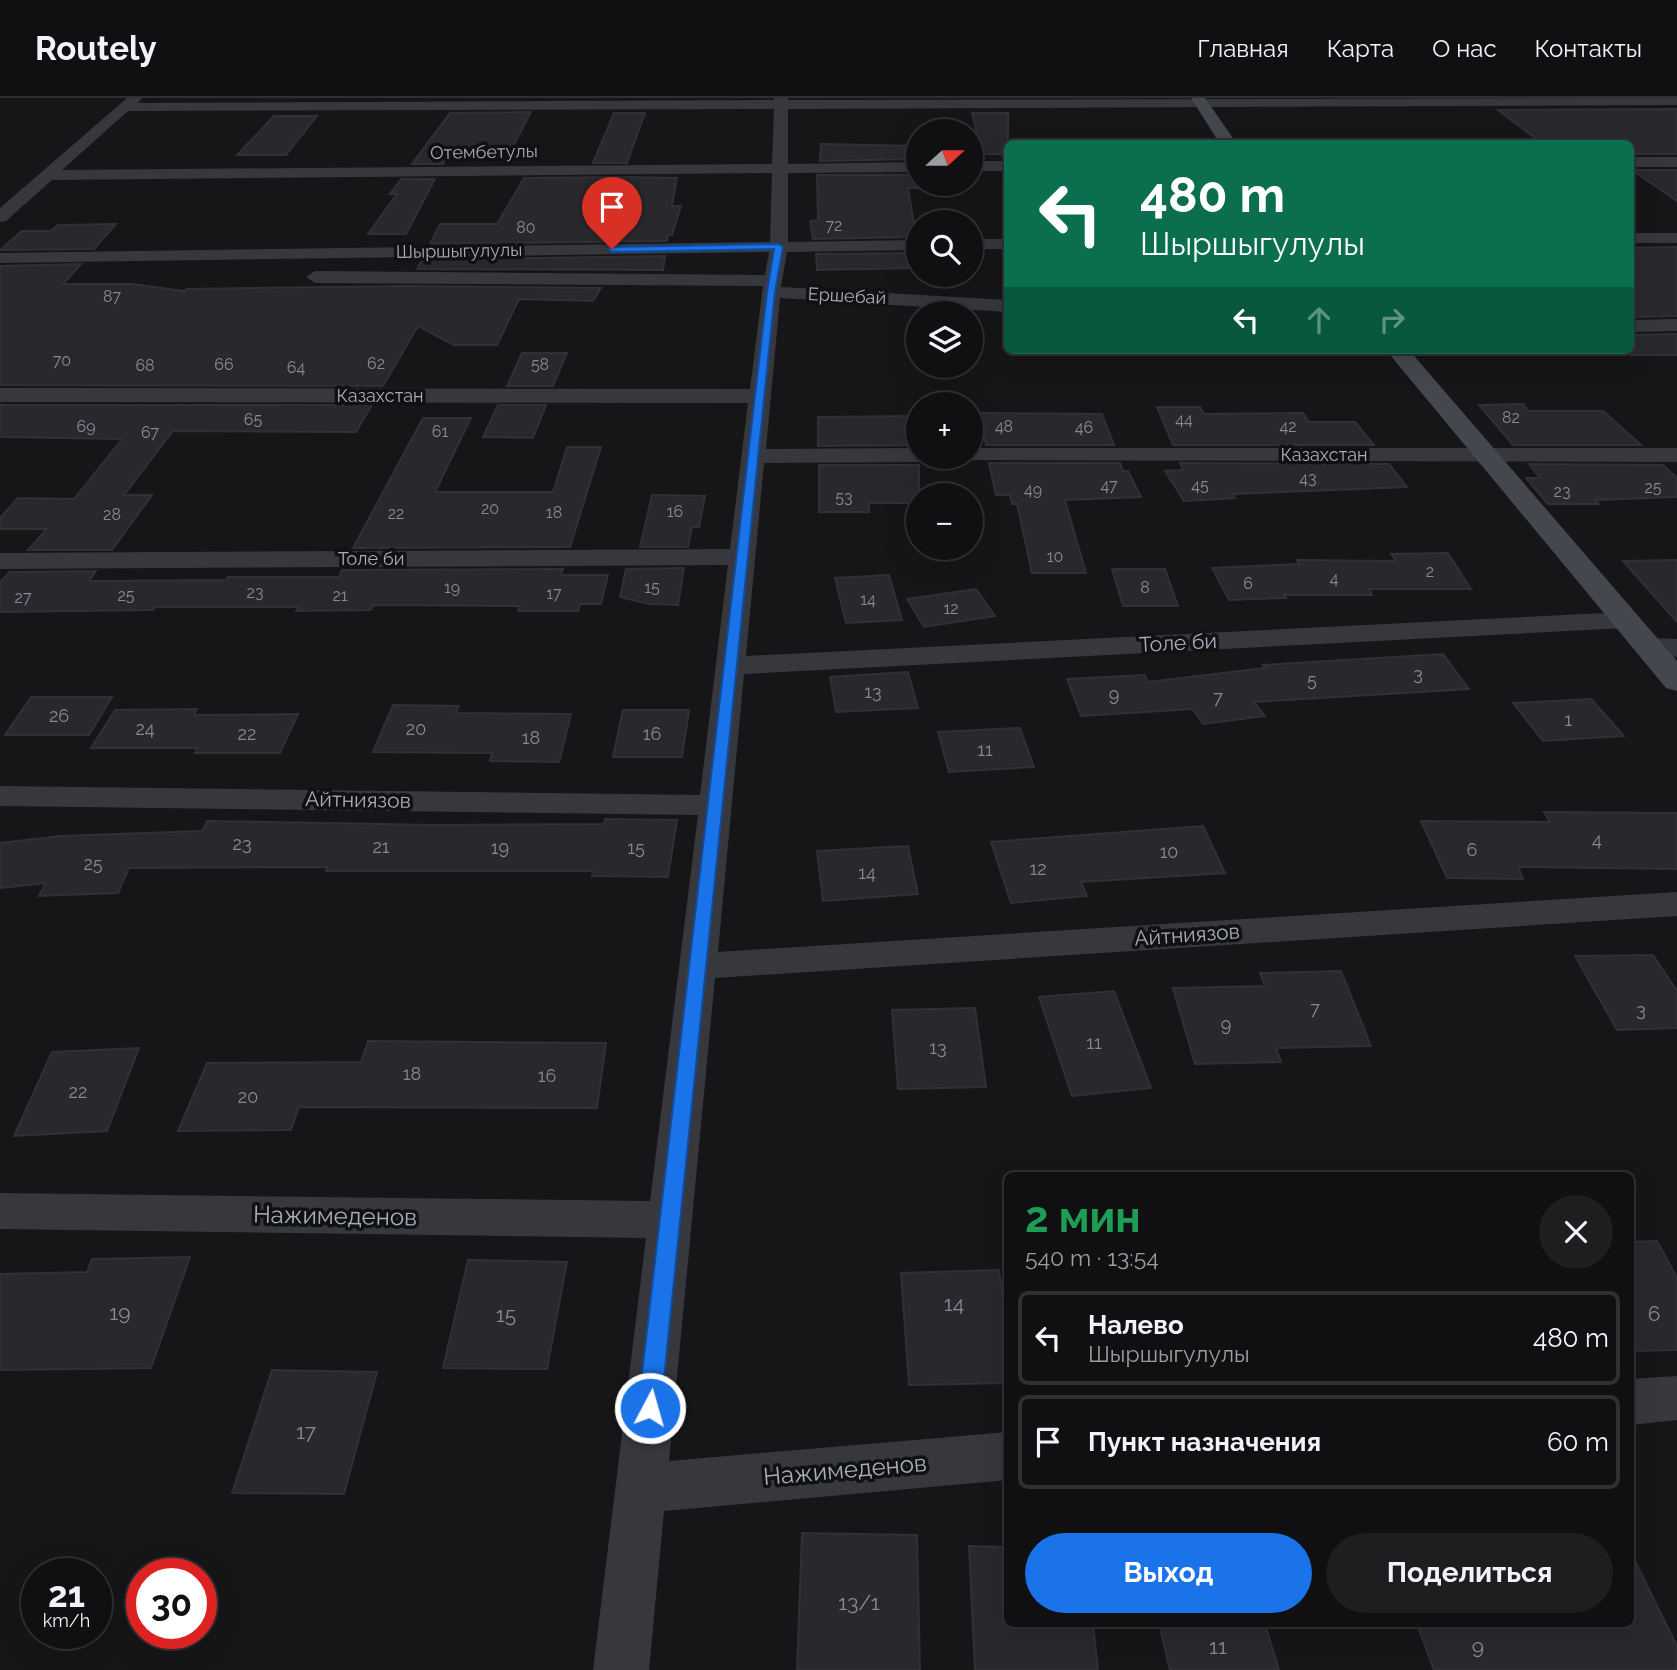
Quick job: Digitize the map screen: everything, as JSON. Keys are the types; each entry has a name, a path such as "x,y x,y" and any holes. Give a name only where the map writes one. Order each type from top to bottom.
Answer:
{"street":[{"path":"1200,100 1226,140"},
{"path":"0,217 130,102 1677,100"},
{"path":"621,1670 753,456 772,286 779,247 781,101"},
{"path":"1634,162 1677,162"},
{"path":"984,166 1004,166"},
{"name":"Отембетулы","path":"49,175 906,167"},
{"path":"1634,238 1677,238"},
{"path":"983,244 1004,244"},
{"name":"Шыршыгулулы","path":"0,258 906,245"},
{"path":"0,274 97,275"},
{"name":"Ершебай","path":"290,277 772,286 1004,306"},
{"path":"1634,326 1677,326"},
{"path":"1400,354 1677,681"},
{"name":"Казахстан","path":"0,396 760,396"},
{"name":"Казахстан","path":"983,455 1677,454"},
{"path":"753,456 906,455"},
{"name":"Толе би","path":"0,561 742,557"},
{"name":"Толе би","path":"730,666 1625,620"},
{"path":"1648,647 1677,648"},
{"name":"Айтниязов","path":"0,796 715,805"},
{"name":"Айтниязов","path":"698,965 1677,904"},
{"name":"Нажимеденов","path":"0,1211 670,1220"},
{"path":"1634,1402 1677,1398"},
{"name":"Нажимеденов","path":"641,1488 1004,1456"}],"building":[{"path":"1677,109 1677,154 1634,154 1634,140 1538,140 1498,110"},
{"path":"531,112 509,154 448,154 443,164 412,164 450,113"},
{"path":"614,113 645,113 627,163 593,163"},
{"path":"972,113 1008,113 1008,140 1004,140 1004,154 984,154 984,119 973,119"},
{"path":"274,116 317,116 286,155 237,155"},
{"path":"821,144 906,146 906,159 820,161"},
{"path":"1634,170 1677,170 1677,201 1634,171"},
{"path":"817,175 906,175 906,196 909,196 912,210 906,210 906,237 813,239 810,221 818,220"},
{"path":"524,178 677,178 672,206 681,206 672,235 668,235 667,241 430,244 440,224 497,224"},
{"path":"401,179 435,179 406,234 368,234 397,194 390,194"},
{"path":"116,224 94,249 0,250 22,231 51,231 58,225"},
{"path":"1677,247 1677,316 1634,317 1634,248"},
{"path":"906,253 906,268 817,270 816,254"},
{"path":"665,256 663,270 417,269 422,260"},
{"path":"81,264 63,284 132,284 184,291 409,286 601,288 593,301 519,299 497,345 454,345 418,326 383,386 0,385 0,266"},
{"path":"1677,334 1677,355 1631,355 1634,354 1634,335"},
{"path":"522,353 567,353 553,386 507,386"},
{"path":"1523,404 1529,411 1603,411 1641,445 1513,445 1479,405"},
{"path":"0,405 372,405 356,432 173,431 124,495 152,495 112,550 28,550 47,529 0,529 0,518 18,498 74,499 122,439 0,437"},
{"path":"498,405 546,405 533,438 483,437"},
{"path":"1157,407 1200,407 1204,414 1303,413 1309,422 1355,422 1374,445 1173,445"},
{"path":"983,413 1102,414 1114,445 986,445"},
{"path":"906,416 906,445 818,446 818,417"},
{"path":"423,418 471,418 435,492 553,492 567,447 601,447 570,547 353,548"},
{"path":"989,463 1120,463 1123,471 1128,471 1141,497 1065,500 1086,573 1032,573 1017,504 1012,504 1010,495 996,495"},
{"path":"1180,463 1389,464 1407,487 1232,494 1235,498 1184,501 1165,471 1183,470"},
{"path":"1529,464 1663,465 1677,478 1677,497 1595,500 1599,504 1548,504 1526,478 1540,478"},
{"path":"819,465 906,465 906,469 919,469 919,483 906,483 906,503 869,503 869,512 819,512"},
{"path":"652,495 705,496 699,527 692,527 688,547 640,547"},
{"path":"1448,553 1471,589 1369,589 1372,595 1284,595 1286,598 1229,600 1212,568 1299,564 1297,560 1396,561 1391,554"},
{"path":"1677,560 1677,622 1623,561"},
{"path":"684,568 678,605 649,604 620,597 626,569"},
{"path":"563,569 561,575 608,575 601,604 580,604 578,611 518,611 520,606 373,605 371,610 155,607 153,610 0,612 0,582 10,572 96,571 89,581 339,577 342,570"},
{"path":"1112,569 1165,569 1178,606 1123,606"},
{"path":"889,575 902,620 846,623 835,578"},
{"path":"976,589 995,616 924,627 907,599"},
{"path":"1443,654 1469,689 1254,702 1265,716 1203,724 1193,709 1081,716 1067,679 1145,675 1148,682 1265,668 1263,665"},
{"path":"908,672 918,708 836,712 830,677"},
{"path":"31,697 112,697 89,735 5,735"},
{"path":"1591,699 1624,736 1543,741 1513,703"},
{"path":"393,705 459,706 456,713 571,714 559,762 490,761 492,753 373,752"},
{"path":"197,709 194,715 298,714 280,753 195,753 198,748 91,748 115,710"},
{"path":"623,710 689,710 682,757 613,757"},
{"path":"1020,728 1034,767 949,772 938,732"},
{"path":"1544,812 1677,813 1677,869 1518,867 1523,879 1447,878 1421,821 1550,822"},
{"path":"605,819 677,820 668,877 592,876 593,871 326,871 327,867 129,868 118,893 39,896 46,883 0,888 0,843 61,836 202,831 207,821 434,825 604,824"},
{"path":"1203,826 1225,873 1081,882 1087,896 1011,903 991,842"},
{"path":"908,846 918,894 823,901 817,851"},
{"path":"1653,955 1677,991 1677,1028 1617,1030 1575,956"},
{"path":"1341,971 1371,1046 1276,1048 1281,1062 1195,1064 1173,988 1265,986 1260,973"},
{"path":"1114,991 1151,1088 1072,1096 1039,997"},
{"path":"975,1008 986,1087 898,1089 892,1010"},
{"path":"368,1041 606,1043 597,1108 299,1107 291,1130 178,1131 207,1063 361,1062"},
{"path":"139,1048 107,1131 14,1136 52,1052"},
{"path":"1657,1241 1677,1278 1677,1350 1634,1351 1634,1242"},
{"path":"190,1257 151,1368 0,1370 0,1274 87,1272 92,1259"},
{"path":"468,1260 567,1262 547,1369 443,1368"},
{"path":"999,1270 1004,1307 1004,1383 909,1385 901,1273"},
{"path":"272,1370 377,1372 344,1494 232,1493"},
{"path":"802,1533 917,1535 920,1670 797,1670"},
{"path":"969,1546 1004,1547 1004,1627 1093,1627 1098,1670 975,1670"},
{"path":"1634,1559 1677,1646 1677,1670 1434,1670 1418,1627 1634,1627"},
{"path":"1160,1627 1266,1627 1279,1670 1170,1670"}],"route":[{"path":"612,249 779,247 771,292 650,1408"}]}
